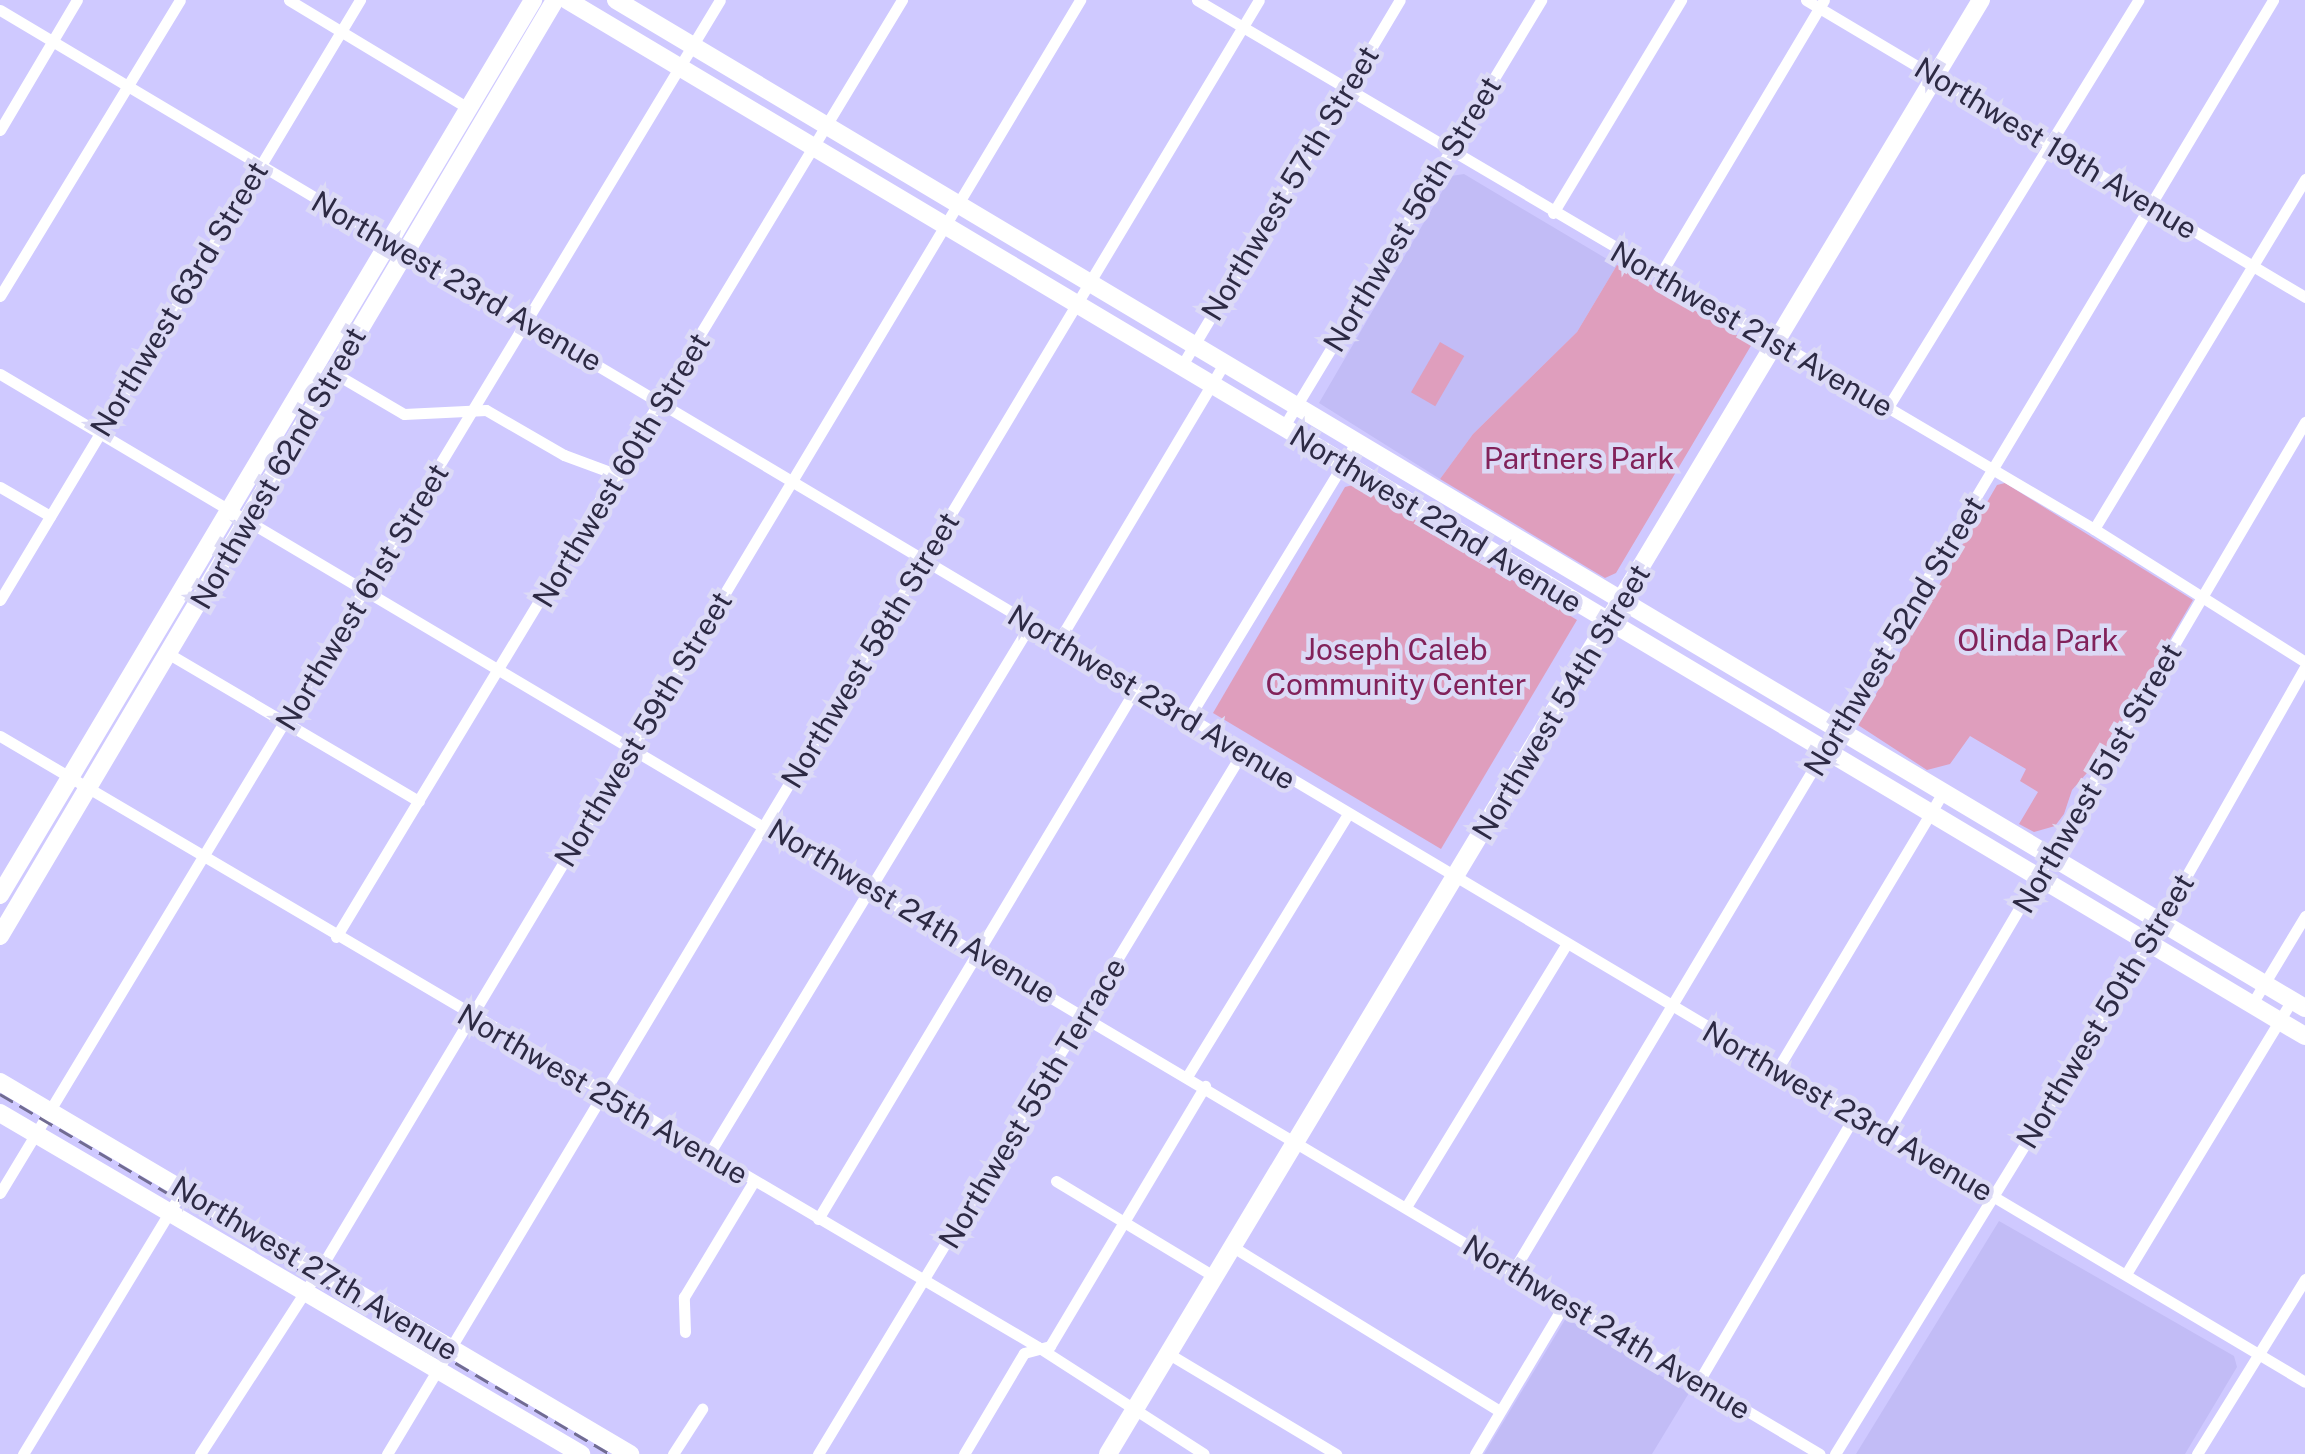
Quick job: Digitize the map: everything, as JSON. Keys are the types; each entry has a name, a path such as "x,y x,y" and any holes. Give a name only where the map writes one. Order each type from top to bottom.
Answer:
{"main road":[{"name":"Northwest 62nd Street","path":"0,895 533,0"},
{"name":"Northwest 62nd Street","path":"0,936 555,0"},
{"name":"Northwest 22nd Avenue","path":"568,0 2037,882 2305,1036"},
{"name":"Northwest 22nd Avenue","path":"616,0 2298,1004"},
{"name":"Northwest 54th Street","path":"1108,1454 1981,0"},
{"name":"Northwest 27th Avenue","path":"0,1082 630,1454"},
{"name":"Northwest 27th Avenue","path":"0,1113 571,1452"}],"street":[{"path":"0,130 77,0"},
{"path":"0,296 180,0"},
{"path":"289,0 468,108"},
{"name":"Northwest 63rd Street","path":"0,600 360,0"},
{"name":"Northwest 61st Street","path":"0,1193 206,860 470,414 683,69 720,0"},
{"name":"Northwest 60th Street","path":"336,936 502,668 902,0"},
{"name":"Northwest 59th Street","path":"200,1454 318,1270 471,1018 1080,0"},
{"name":"Northwest 21st Avenue","path":"1197,0 2094,529 2305,664"},
{"name":"Northwest 58th Street","path":"387,1454 1259,0"},
{"name":"Northwest 57th Street","path":"1181,367 1400,0"},
{"name":"Northwest 56th Street","path":"1283,428 1541,0"},
{"path":"1553,213 1681,0"},
{"name":"Northwest 19th Avenue","path":"1806,0 1821,4 2305,297"},
{"path":"1888,407 2138,0"},
{"name":"Northwest 52nd Street","path":"1513,1272 2273,0"},
{"path":"1660,275 1821,4"},
{"name":"Northwest 23rd Avenue","path":"0,10 527,320 1669,1008 1994,1195 2305,1382"},
{"path":"2094,529 2305,178"},
{"name":"Northwest 57th Street","path":"1058,642 1224,363"},
{"path":"334,373 404,414 470,414 486,410 564,455 618,475"},
{"name":"Northwest 24th Avenue","path":"0,374 768,824 1820,1454"},
{"name":"Northwest 51st Street","path":"1886,1133 2305,422"},
{"path":"1188,719 1356,443"},
{"path":"0,486 50,516"},
{"path":"708,1154 1030,626"},
{"path":"169,654 419,801"},
{"name":"Northwest 50th Street","path":"1835,1454 2146,947 2305,664"},
{"path":"818,1219 1136,688"},
{"name":"Northwest 25th Avenue","path":"0,736 471,1018 1038,1347 1204,1454"},
{"name":"Northwest 55th Terrace","path":"818,1454 1242,751"},
{"path":"1778,1068 1944,791"},
{"path":"1188,1075 1348,814"},
{"path":"2252,1004 2305,916"},
{"path":"1406,1207 1566,944"},
{"path":"2126,1274 2279,1021 2298,1004"},
{"path":"964,1454 1024,1353 1050,1346 1205,1086"},
{"path":"1699,1381 1856,1115"},
{"path":"1056,1180 1215,1277"},
{"path":"685,1332 684,1297 754,1181"},
{"path":"23,1454 183,1190"},
{"path":"1233,1246 1500,1412"},
{"path":"2197,1454 2305,1278"},
{"path":"1475,1454 1565,1303"},
{"path":"1168,1354 1336,1454"},
{"path":"673,1454 702,1408"}],"shaded area":[{"path":"1464,174 1617,265 1577,332 1473,434 1440,479 1319,403 1451,176"},
{"path":"1999,1221 2234,1356 2237,1367 2185,1454 1856,1454"},
{"path":"1566,1318 1689,1393 1652,1454 1484,1454"}],"green space":[{"name":"Partners Park","path":"1617,265 1752,344 1616,573 1605,578 1440,479 1473,434 1577,332"},
{"path":"1440,342 1464,356 1435,406 1411,392"},
{"name":"Olinda Park","path":"2005,483 2193,600 2101,757 2072,790 2064,814 2055,826 2034,832 2019,824 2038,792 2020,781 2026,769 1970,736 1950,764 1927,770 1858,725 1997,485"},
{"name":"Joseph Caleb Community Center","path":"1357,484 1577,620 1441,849 1213,713 1345,487"}],"railway":[{"path":"0,1094 610,1454"}]}
